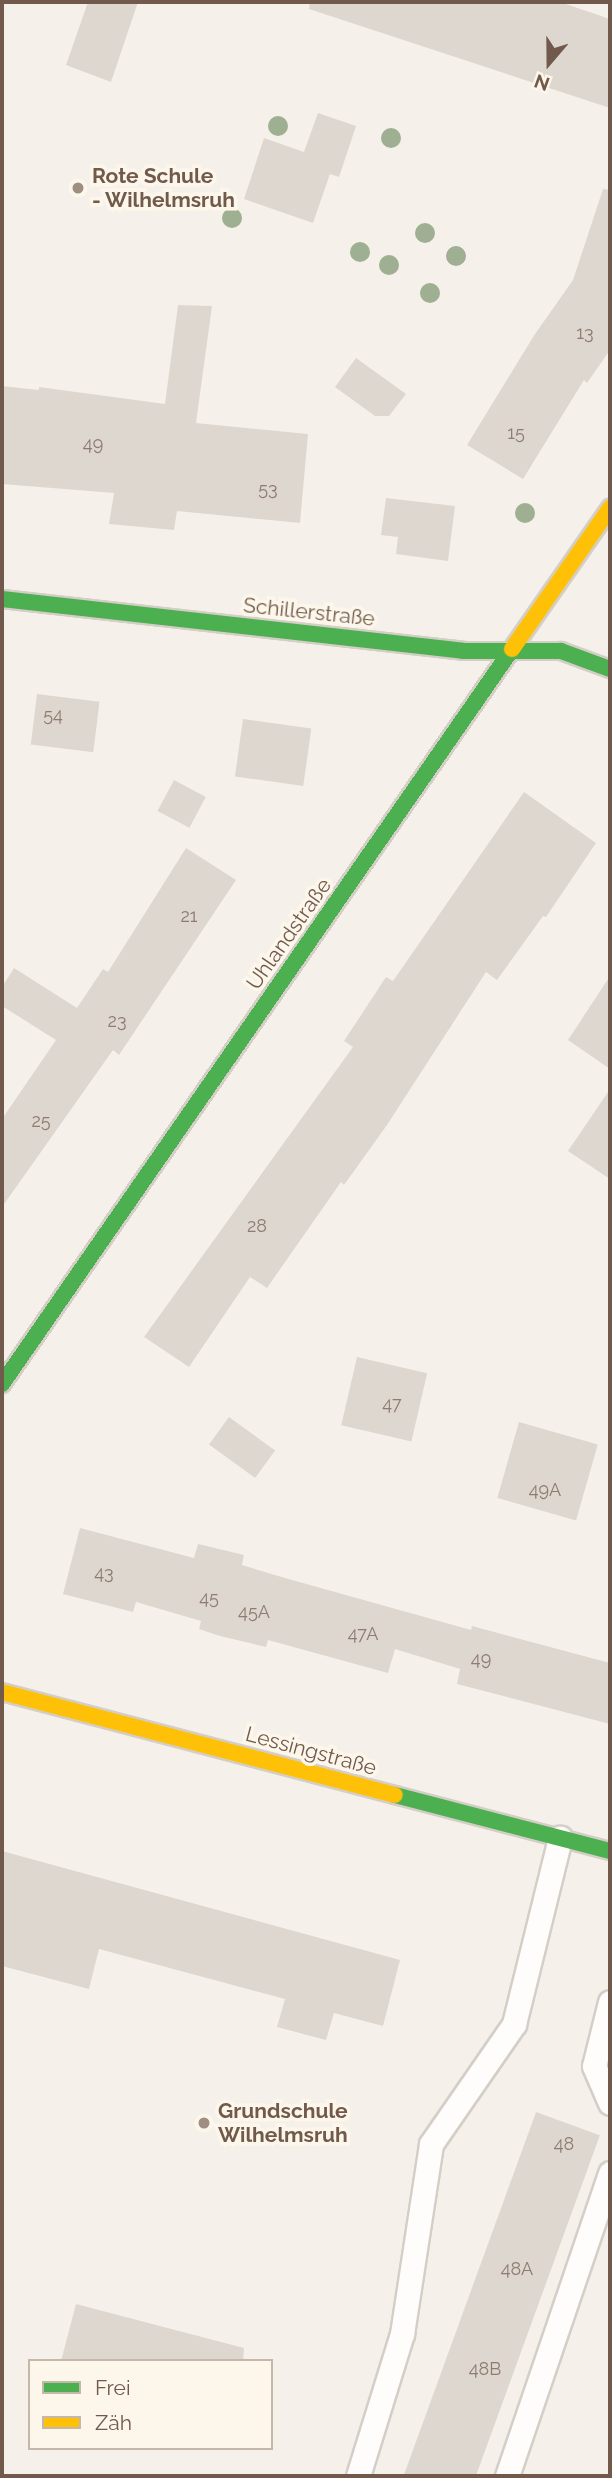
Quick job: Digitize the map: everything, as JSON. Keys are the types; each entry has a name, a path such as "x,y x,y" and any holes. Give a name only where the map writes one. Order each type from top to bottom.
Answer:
{"street":[{"name":"Uhlandstraße","path":"2,1384 610,508"},
{"name":"Schillerstraße","path":"2,599 463,651 561,651 610,669"},
{"name":"Lessingstraße","path":"2,1692 610,1851"}],"lane":[{"path":"358,2476 402,2334 431,2144 514,2024 560,1838"},
{"path":"610,2002 594,2066 610,2103"},
{"path":"507,2476 610,2174"}],"building":[{"path":"88,2 138,2 111,82 66,65"},
{"path":"310,2 560,2 610,19 610,108 309,9"},
{"path":"318,113 356,126 339,177 330,174 313,223 244,199 264,138 304,152"},
{"path":"603,189 610,190 610,350 587,383 584,380 523,479 467,445 535,334 573,280"},
{"path":"178,305 212,306 196,423 308,434 300,523 177,511 174,530 109,524 114,493 2,484 2,386 39,390 39,387 165,404"},
{"path":"356,358 406,394 389,416 375,416 335,387"},
{"path":"386,498 455,506 448,561 396,554 398,537 381,535"},
{"path":"37,694 100,702 93,752 31,745"},
{"path":"243,719 311,729 303,786 235,776"},
{"path":"174,780 206,797 189,828 158,811"},
{"path":"524,792 596,843 546,917 543,916 497,980 486,972 387,1125 344,1185 341,1182 267,1288 250,1277 189,1367 144,1337 353,1047 344,1041 386,977 393,981"},
{"path":"186,848 236,880 119,1055 113,1050 2,1207 2,1119 56,1040 2,1006 2,987 14,968 77,1008 103,969 108,972"},
{"path":"610,976 610,1069 568,1040"},
{"path":"610,1089 610,1179 568,1151"},
{"path":"357,1357 427,1373 411,1441 341,1425"},
{"path":"229,1417 275,1451 255,1478 209,1445"},
{"path":"519,1422 598,1445 576,1521 497,1498"},
{"path":"80,1528 194,1558 198,1544 244,1555 242,1565 285,1578 471,1630 472,1626 610,1663 610,1724 457,1684 460,1669 395,1649 388,1673 268,1640 266,1647 220,1636 199,1629 201,1621 136,1602 133,1612 63,1594"},
{"path":"2,1851 400,1960 383,2026 334,2013 326,2040 277,2027 285,1999 99,1949 89,1989 2,1966"},
{"path":"536,2112 600,2135 476,2476 404,2475"},
{"path":"76,2304 244,2348 243,2359 62,2359"}],"traffic: fast":[{"path":"2,599 463,651 561,651 610,669"},
{"path":"2,1384 512,649"},
{"path":"395,1795 610,1851"}],"traffic: slow":[{"path":"512,649 610,508"},
{"path":"2,1692 395,1795"}],"place":[{"name":"Rote Schule - Wilhelmsruh","path":"78,188"},
{"name":"Grundschule Wilhelmsruh","path":"204,2123"}]}
